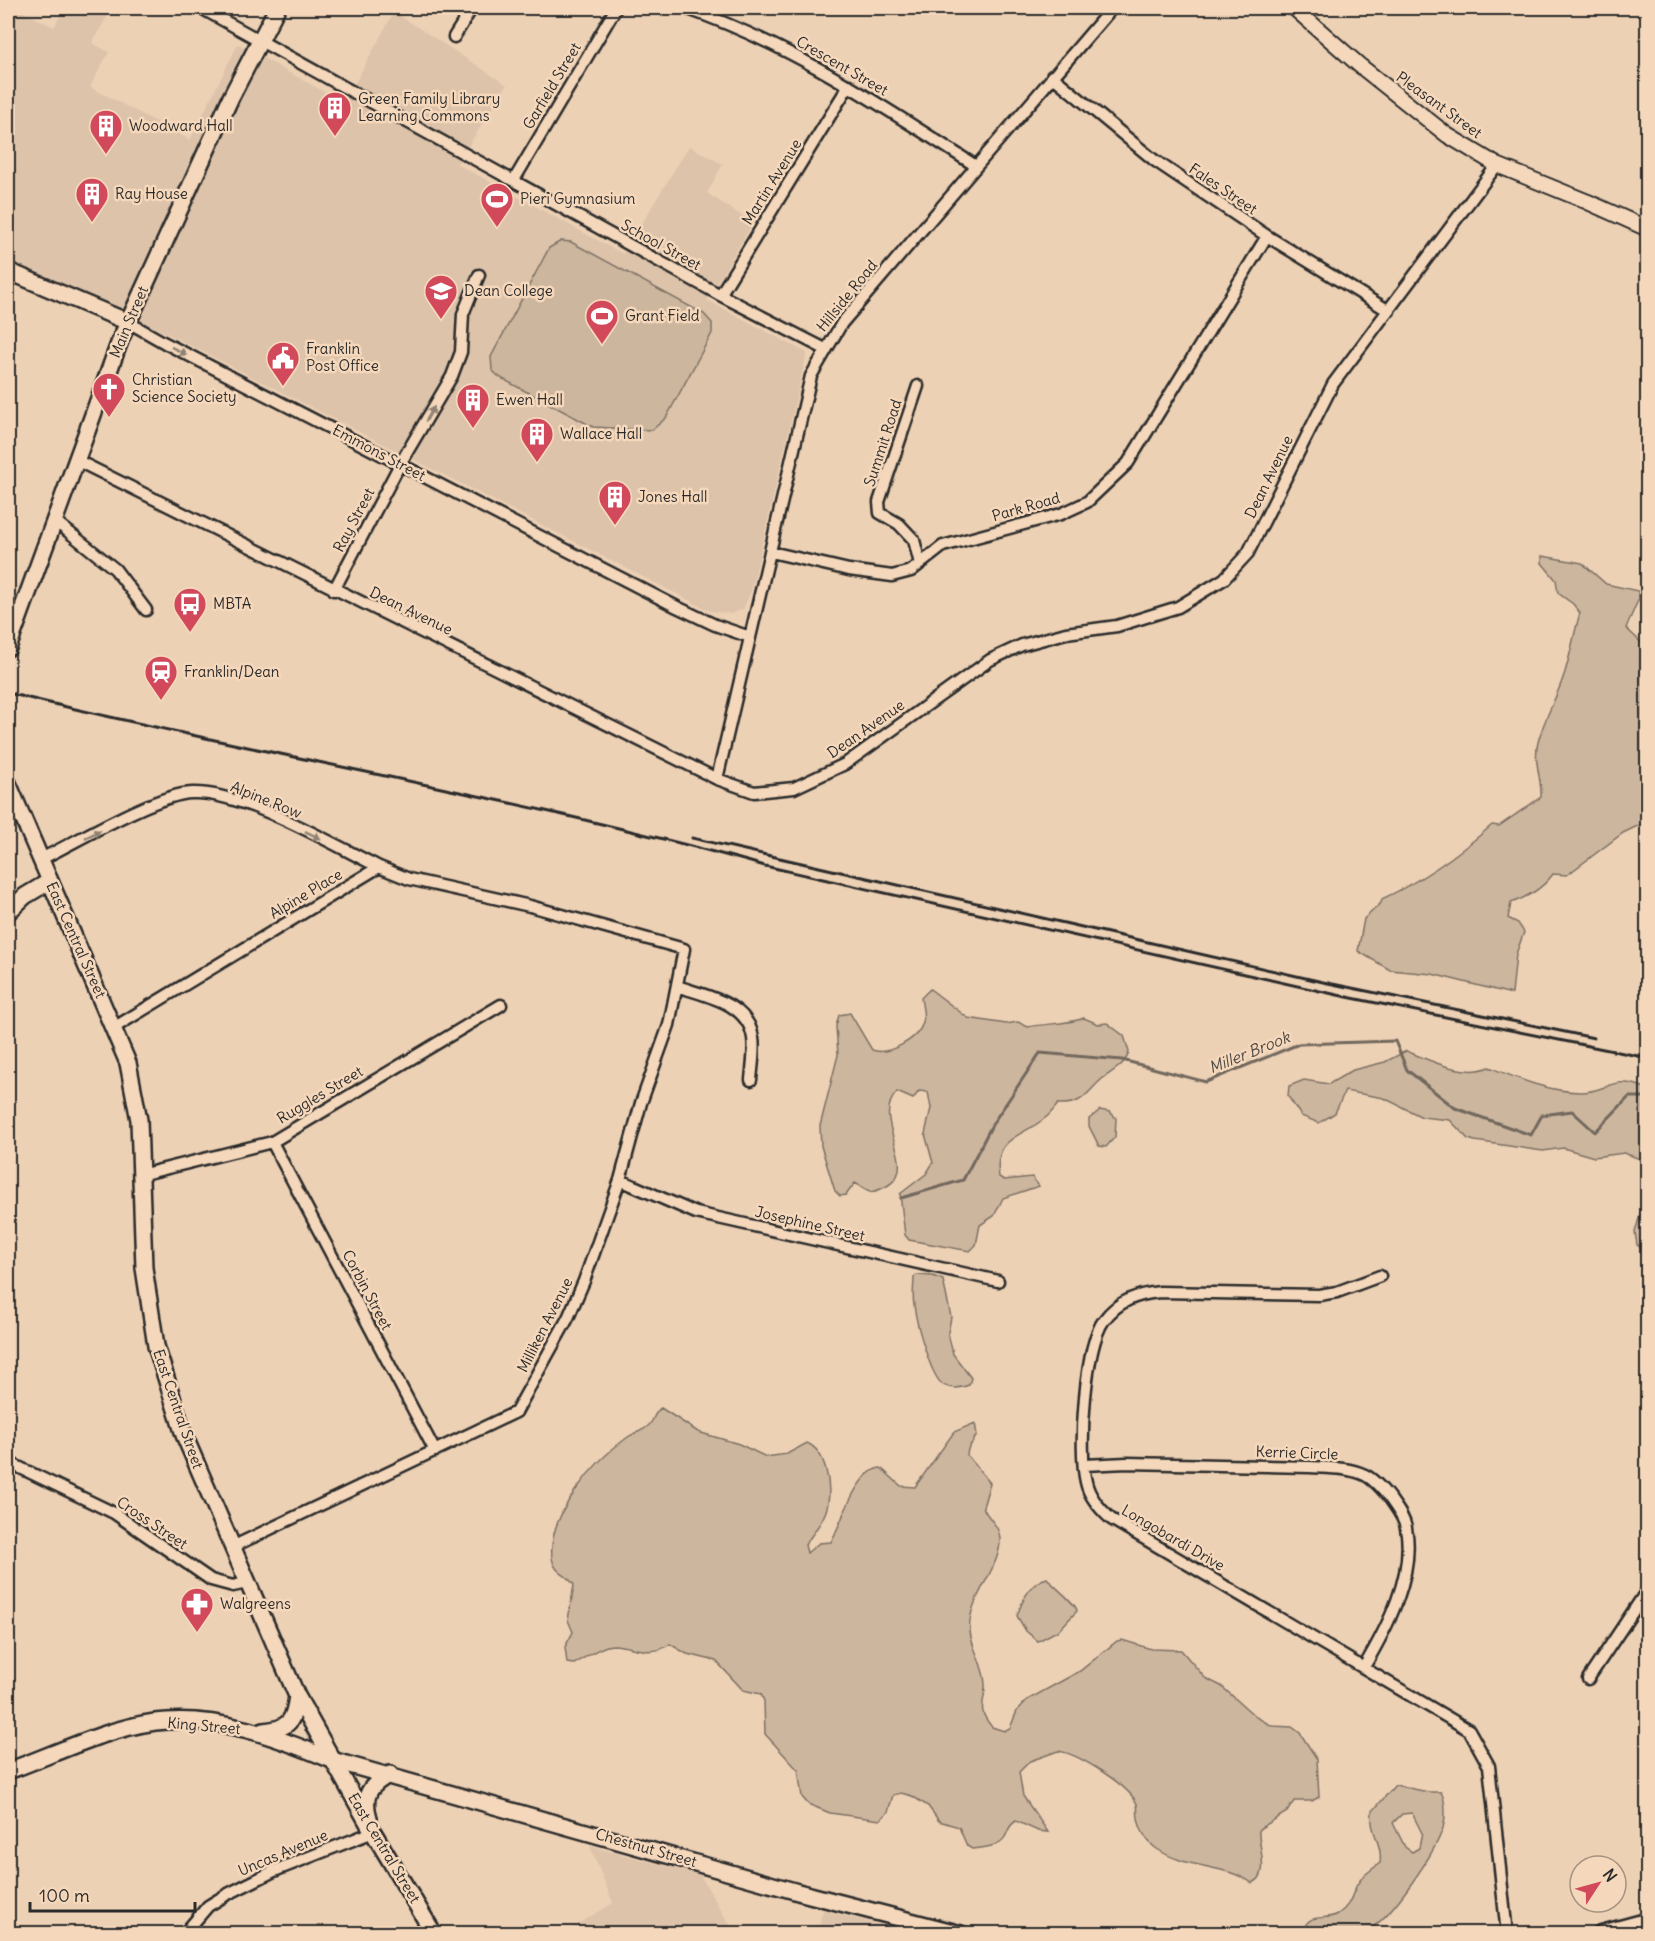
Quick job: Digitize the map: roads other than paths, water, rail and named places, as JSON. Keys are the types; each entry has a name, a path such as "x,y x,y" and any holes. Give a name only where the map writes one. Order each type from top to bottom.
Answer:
{"main road":[{"name":"Main Street","path":"9,643 128,322 258,41 277,8"},
{"name":"Emmons Street","path":"8,271 128,322"},
{"name":"East Central Street","path":"8,783 115,1027 135,1092 139,1120 144,1268 156,1346 183,1435 297,1696 373,1832 434,1934"},
{"path":"8,912 25,896 50,881"},
{"path":"258,1732 281,1729 290,1721 295,1710 297,1696"},
{"name":"King Street","path":"8,1771 99,1738 154,1722 194,1722 258,1732 332,1760"},
{"name":"Chestnut Street","path":"332,1760 390,1774 798,1892 961,1934"},
{"path":"373,1832 365,1804 368,1792 372,1786 390,1774"},
{"path":"1600,1934 1647,1921"}],"street":[{"name":"School Street","path":"201,8 720,295 825,349"},
{"path":"454,37 472,8"},
{"name":"Garfield Street","path":"514,180 616,8"},
{"name":"Crescent Street","path":"685,8 747,31 849,85 976,166"},
{"name":"Hillside Road","path":"717,779 811,376 842,322 1112,8"},
{"name":"Pleasant Street","path":"1294,8 1447,135 1497,165 1647,229"},
{"name":"Fales Street","path":"1052,76 1154,160 1267,236 1389,312"},
{"name":"Martin Avenue","path":"720,295 849,85"},
{"name":"Dean Avenue","path":"76,459 334,590 717,779 754,792 794,788 845,764 990,660 1022,645 1065,633 1117,626 1178,607 1231,572 1248,553 1333,384 1497,165"},
{"name":"Park Road","path":"771,552 881,576 892,576 911,570 943,546 1061,514 1087,502 1128,463 1267,236"},
{"name":"Ray Street","path":"334,590 400,464 452,376 461,352 463,314 479,275"},
{"name":"Emmons Street","path":"128,322 676,607 715,625 750,637"},
{"name":"Summit Road","path":"918,386 879,502 880,513 900,524 914,540 920,564"},
{"path":"55,521 115,569 147,610"},
{"name":"Alpine Row","path":"41,860 137,811 178,795 193,793 229,799 270,814 379,867"},
{"name":"Milliken Avenue","path":"232,1547 516,1412 568,1318 620,1180 641,1102 669,1025 684,949 530,906 409,879 379,867"},
{"name":"Alpine Place","path":"115,1027 379,867"},
{"path":"676,986 729,1004 746,1018 753,1038 751,1080"},
{"name":"Ruggles Street","path":"140,1175 272,1142 501,1005"},
{"name":"Corbin Street","path":"272,1142 435,1451"},
{"name":"Josephine Street","path":"620,1180 696,1213 998,1281"},
{"name":"Longobardi Drive","path":"1380,1276 1337,1292 1319,1295 1166,1291 1140,1294 1123,1302 1105,1319 1094,1342 1087,1378 1084,1466 1090,1494 1111,1519 1459,1722 1469,1730 1484,1753 1489,1766 1507,1934"},
{"name":"Cross Street","path":"8,1462 114,1513 211,1580 233,1586 247,1583"},
{"name":"Kerrie Circle","path":"1084,1466 1137,1463 1310,1467 1344,1470 1366,1475 1386,1493 1401,1514 1406,1528 1407,1552 1399,1592 1384,1631 1364,1667"},
{"path":"1588,1679 1647,1589"},
{"name":"Uncas Avenue","path":"184,1934 208,1905 225,1895 274,1871 373,1832"}],"waterway":[{"name":"Miller Brook","path":"901,1198 963,1180 993,1123 1040,1053 1122,1060 1206,1082 1299,1044 1395,1041 1407,1070 1455,1108 1531,1135 1542,1115 1572,1111 1595,1132 1629,1097 1648,1097"}],"railway":[{"path":"8,693 577,818 765,866 1342,996 1648,1058"},
{"path":"692,838 1323,982 1594,1038"}],"place":[{"name":"Green Family Library Learning Commons","path":"335,137"},
{"name":"Woodward Hall","path":"106,155"},
{"name":"Ray House","path":"92,223"},
{"name":"Pieri Gymnasium","path":"497,228"},
{"name":"Dean College","path":"441,320"},
{"name":"Grant Field","path":"602,345"},
{"name":"Franklin Post Office","path":"283,387"},
{"name":"Christian Science Society","path":"109,418"},
{"name":"Ewen Hall","path":"473,429"},
{"name":"Wallace Hall","path":"537,463"},
{"name":"Jones Hall","path":"615,526"},
{"name":"MBTA","path":"190,633"},
{"name":"Franklin/Dean","path":"161,701"},
{"name":"Walgreens","path":"197,1633"}]}
